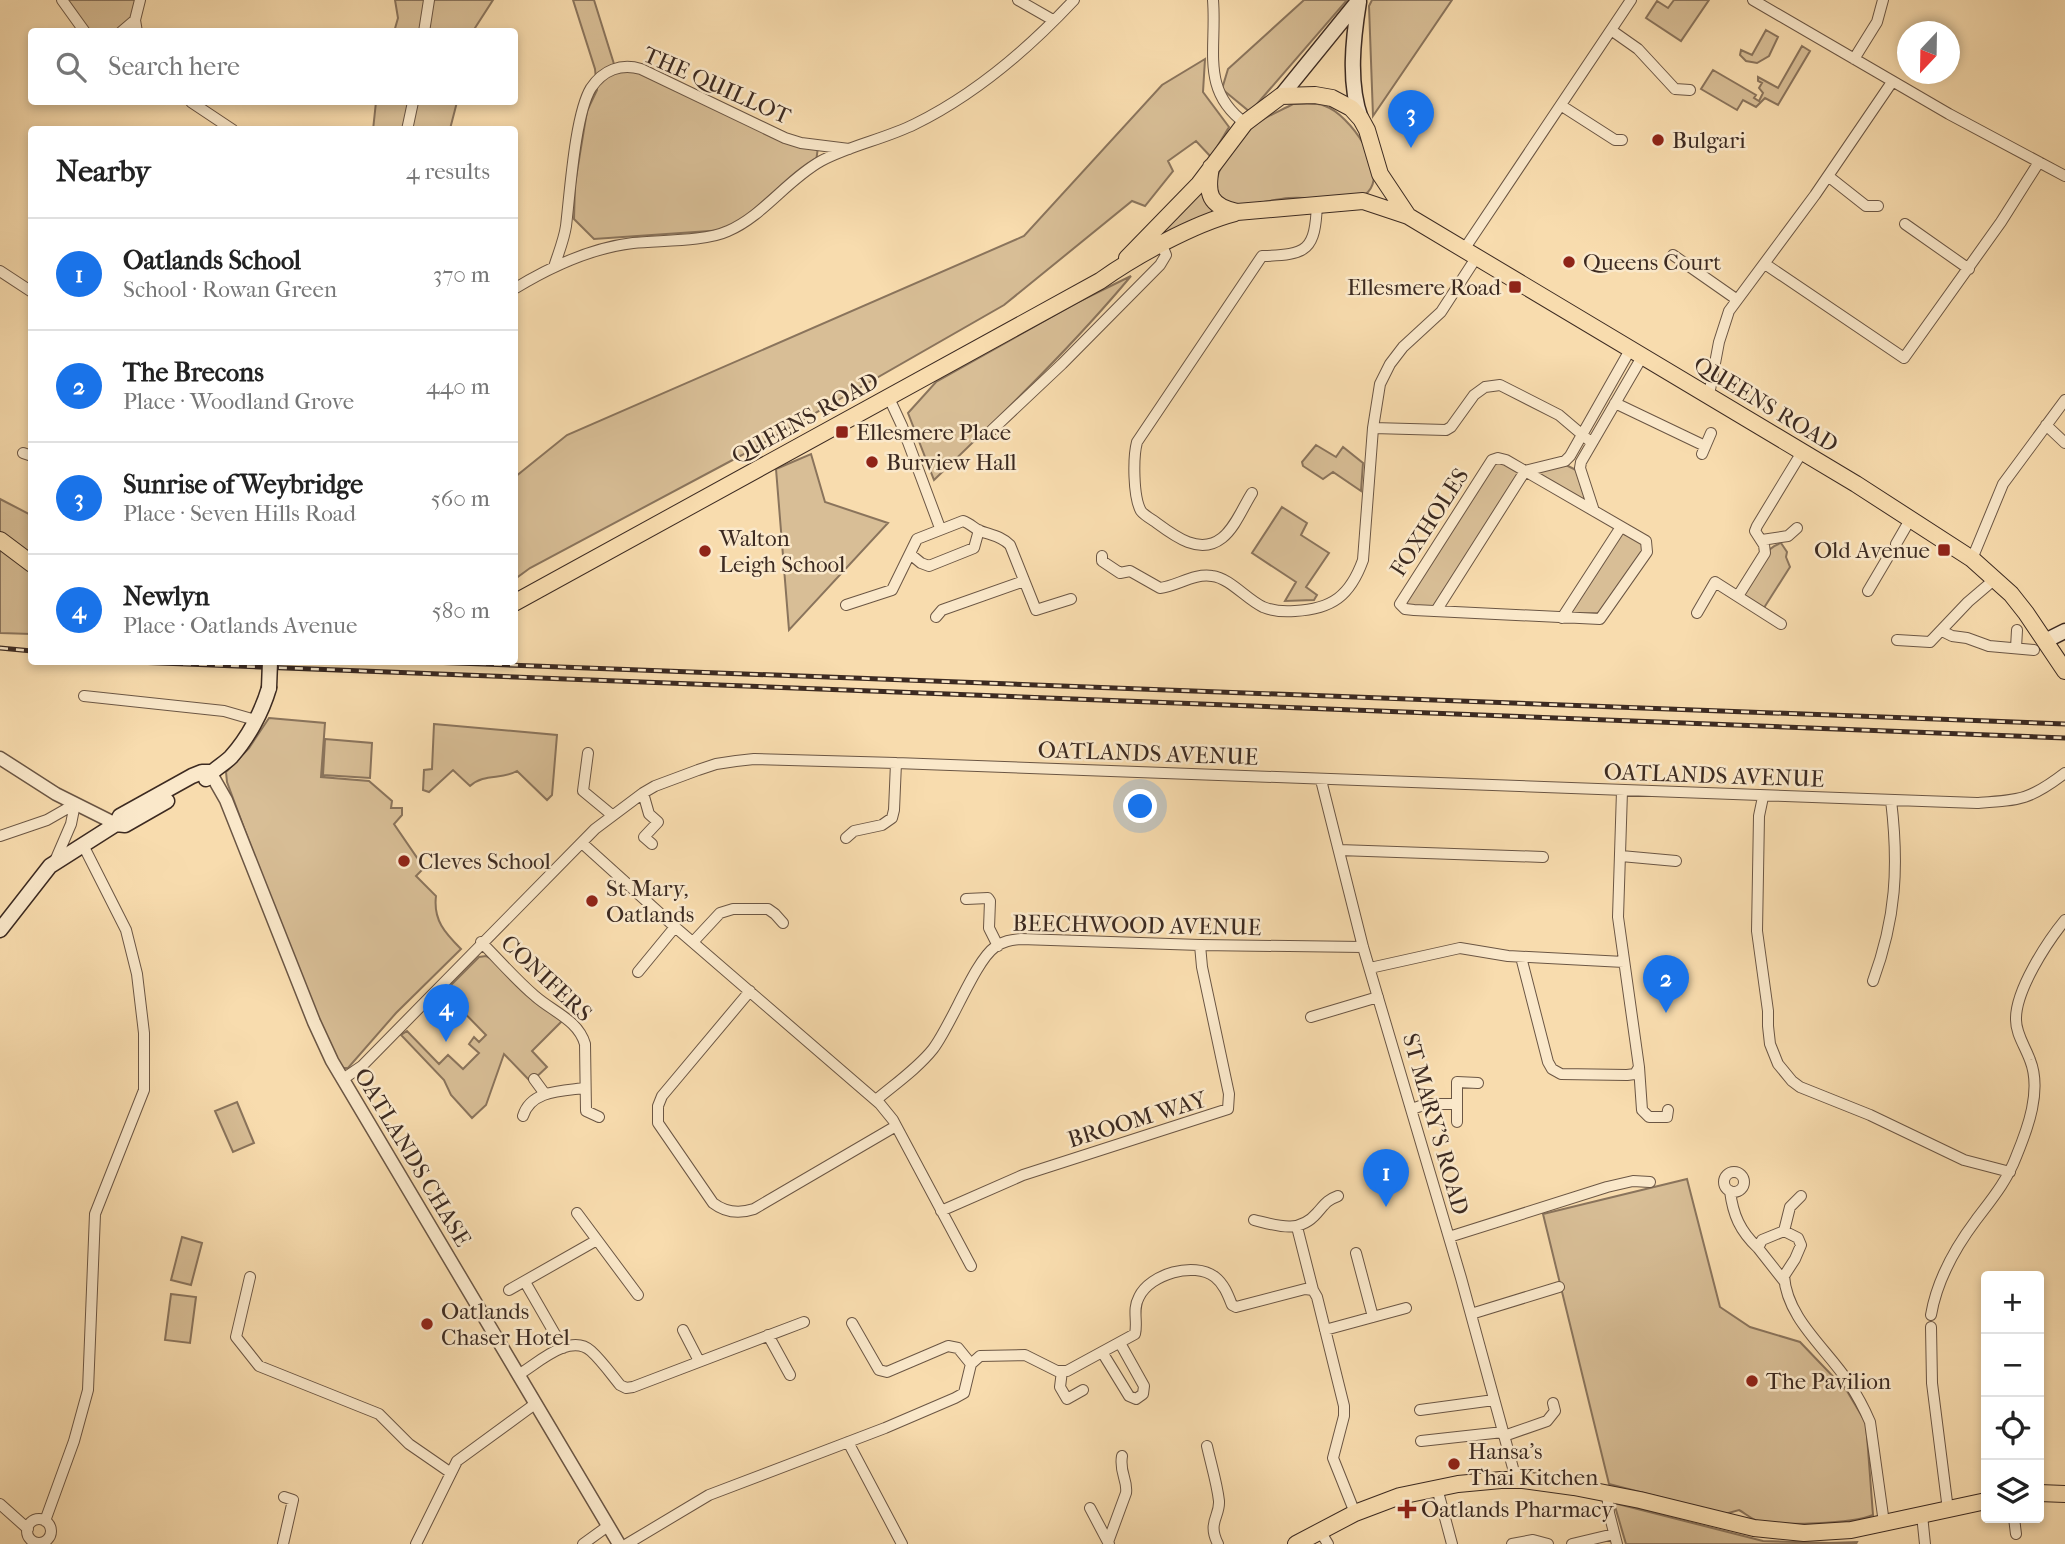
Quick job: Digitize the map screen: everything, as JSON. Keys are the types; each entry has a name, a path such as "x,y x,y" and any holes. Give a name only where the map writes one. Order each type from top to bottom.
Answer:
{"main road":[{"path":"1359,0 1281,96 1245,123 1212,167 1208,182 1211,197 1221,208 1237,212 1363,201 1408,216"},
{"path":"1359,0 1353,43 1357,106 1380,174 1408,216"},
{"path":"1281,96 1315,95 1332,98 1351,108 1361,118"},
{"name":"QUEENS ROAD","path":"518,601 1100,281 1158,238 1212,167"},
{"path":"1363,201 1374,191 1380,174"},
{"name":"QUEENS ROAD","path":"1158,238 1237,212"},
{"name":"QUEENS ROAD","path":"1408,216 1911,518 1972,559 2011,594 2039,645 2065,671"},
{"path":"0,540 28,561"},
{"path":"2039,645 2065,631"},
{"path":"0,930 38,878 55,861 116,824 125,825 205,780 210,772 231,757 255,720 269,688 270,665"},
{"path":"1296,1544 1324,1537 1355,1513 1400,1496 1437,1488 1516,1479 1608,1493 1716,1520 1773,1530 1835,1532 1981,1503"},
{"path":"2044,1493 2065,1494"}],"street":[{"path":"62,0 82,28"},
{"path":"136,28 135,20 140,0"},
{"path":"425,28 429,0"},
{"path":"1017,0 1054,20"},
{"path":"518,287 578,257 631,243 726,232 757,212 821,161 915,124 952,103 1024,49 1074,0"},
{"path":"1213,0 1214,80 1231,113 1245,123"},
{"path":"1101,556 1102,561 1120,573 1130,571 1160,588 1199,576 1220,578 1265,608 1275,610 1318,610 1328,605 1354,581 1363,561 1373,428 1378,390 1384,372 1403,347 1441,312 1469,254 1631,0"},
{"path":"1753,0 1892,82 2065,176"},
{"path":"1854,59 1877,22 1883,0"},
{"path":"126,28 135,20"},
{"path":"1611,30 1638,49 1675,89 1689,90"},
{"name":"THE QUILLOT","path":"554,267 565,229 581,115 591,89 601,76 612,69 627,65 641,69 785,138 801,143 849,149"},
{"path":"1709,396 1721,334 1729,311 1828,176 1892,82"},
{"path":"196,105 227,126"},
{"path":"408,126 412,105"},
{"path":"1562,106 1615,140 1622,140"},
{"path":"1765,264 1901,358 1906,356 1969,269 2039,162"},
{"path":"1828,176 1866,206 1878,206"},
{"path":"1252,493 1229,532 1221,540 1209,544 1179,541 1142,511 1135,485 1133,456 1137,442 1262,256 1287,256 1301,251 1311,242 1316,231 1317,204"},
{"path":"1905,225 1969,269"},
{"path":"992,430 1160,265 1166,255 1158,238"},
{"path":"1673,255 1736,299"},
{"path":"0,271 28,289"},
{"path":"1594,511 1580,468 1581,462 1615,403 1636,354"},
{"path":"1436,611 1525,471 1565,461 1636,354"},
{"path":"1373,428 1446,430 1480,389 1500,385 1559,415 1592,443"},
{"path":"889,398 940,528"},
{"path":"1972,559 2003,484 2065,400"},
{"path":"1615,403 1704,450 1711,433"},
{"path":"2046,425 2065,443"},
{"path":"1738,596 1765,553 1762,540 1755,531 1757,526 1802,452"},
{"name":"FOXHOLES","path":"1492,460 1506,460 1525,471 1646,541 1647,552 1604,616 1594,620 1405,609 1400,604 1492,460"},
{"path":"1868,591 1911,518"},
{"path":"846,605 892,590 916,539 963,520 979,530 1007,541 1036,610 1071,599"},
{"path":"1562,618 1621,527"},
{"path":"1762,540 1788,536 1797,528"},
{"path":"909,554 921,564 929,566 974,548 979,530"},
{"path":"1897,640 1930,642 1995,579"},
{"path":"936,617 942,610 1024,582"},
{"path":"1697,613 1715,582 1781,624"},
{"path":"2016,648 2017,630"},
{"path":"1942,631 1989,646 2016,648 2039,645"},
{"path":"84,696 224,711 255,720"},
{"path":"588,753 583,791 612,815"},
{"path":"0,758 75,804 116,824"},
{"name":"OATLANDS AVENUE","path":"343,1079 362,1066 481,942 612,815 643,793 716,764 762,760 896,763 1977,803 2020,800 2065,773"},
{"path":"846,838 854,831 882,825 892,818 896,763"},
{"name":"OATLANDS CHASE","path":"210,772 226,800 314,1021 343,1079 619,1544"},
{"name":"ST MARY'S ROAD","path":"1321,780 1363,947 1449,1237 1516,1479"},
{"path":"1622,791 1618,917 1639,1067 1642,1110 1645,1116 1664,1119 1668,1110"},
{"path":"643,793 649,814 658,822 644,837 652,844"},
{"path":"1763,797 1759,816 1757,932 1769,1035 1778,1064 1800,1087 1870,1115 1964,1160 2010,1172"},
{"path":"1873,981 1884,951 1896,872 1891,800"},
{"path":"0,836 47,820 75,804"},
{"path":"55,861 71,824 75,804"},
{"path":"582,843 692,942 877,1100 896,1126 971,1266"},
{"path":"0,1504 28,1529 32,1540 43,1543 49,1538 51,1530 46,1521 74,1441 88,1390 95,1214 144,1090 144,1033 137,974 129,941 83,845"},
{"path":"1339,850 1543,857"},
{"path":"1621,856 1676,861"},
{"path":"966,899 988,898 989,928 998,946"},
{"path":"692,942 720,913 733,909 768,909 783,923"},
{"path":"1931,1315 1937,1288 1959,1246 2010,1172 2016,1157 2036,1088 2031,1061 2020,1038 2016,1019 2021,995 2065,920"},
{"path":"638,972 676,928"},
{"name":"BEECHWOOD AVENUE","path":"877,1100 932,1050 949,1026 984,958 1006,941 1021,939 1363,947"},
{"name":"CONIFERS","path":"481,942 536,997 574,1025 582,1035 585,1044 586,1111 599,1117"},
{"name":"BROOM WAY","path":"941,1211 1023,1175 1228,1109 1229,1094 1202,967 1200,945"},
{"path":"1370,968 1460,948 1521,957 1624,962"},
{"path":"1521,957 1552,1069 1561,1074 1627,1075 1634,1074 1639,1067"},
{"path":"750,991 662,1096 658,1105 658,1123 713,1203 734,1213 754,1209 896,1126"},
{"path":"1311,1017 1378,997"},
{"path":"534,1079 545,1094"},
{"path":"1457,1122 1457,1082 1478,1083"},
{"path":"523,1116 533,1101 545,1094 585,1088"},
{"path":"1412,1109 1426,1104 1456,1104"},
{"path":"1449,1237 1607,1187 1633,1181 1650,1182"},
{"path":"1730,1191 1732,1209 1746,1237 1784,1282"},
{"path":"1254,1220 1297,1227 1313,1217 1325,1201 1338,1196"},
{"path":"1784,1231 1790,1207 1801,1196"},
{"path":"577,1213 638,1295"},
{"path":"1297,1227 1344,1406 1333,1458 1355,1513"},
{"path":"1758,1248 1762,1240 1784,1231 1798,1238 1801,1245 1785,1272 1787,1295 1799,1317 1847,1379 1866,1412 1870,1422 1884,1523"},
{"path":"509,1290 597,1240"},
{"path":"1356,1253 1373,1317"},
{"path":"627,1544 709,1494 848,1442 964,1393 971,1364 980,1356 1025,1355 1050,1368 1067,1371 1135,1334 1134,1313 1139,1295 1154,1280 1188,1270 1209,1274 1217,1279 1232,1305 1236,1307 1305,1289 1313,1290"},
{"path":"250,1278 236,1337 258,1366 379,1414 409,1444 451,1473"},
{"path":"525,1282 563,1348"},
{"path":"1471,1314 1559,1287"},
{"path":"1325,1330 1406,1308"},
{"path":"518,1375 563,1348 580,1345 590,1350 620,1385 626,1388 634,1387 804,1322"},
{"path":"852,1323 879,1370 887,1372 948,1346 958,1348 971,1364"},
{"path":"1931,1327 1932,1383 1948,1510"},
{"path":"683,1329 699,1361"},
{"path":"768,1335 790,1376"},
{"path":"1102,1352 1129,1396 1136,1399 1143,1394 1144,1386 1120,1343"},
{"path":"1062,1371 1059,1387 1067,1399 1083,1390"},
{"path":"1420,1410 1494,1400"},
{"path":"1421,1441 1503,1434 1547,1421 1555,1411 1553,1403"},
{"path":"416,1544 457,1461 535,1404"},
{"path":"848,1442 902,1544"},
{"path":"1207,1446 1219,1505 1214,1516 1213,1535 1218,1544"},
{"path":"1109,1543 1127,1487 1120,1469 1122,1456"},
{"path":"1437,1488 1452,1544"},
{"path":"1572,1544 1615,1539 1608,1493"},
{"path":"283,1544 293,1500 284,1497"},
{"path":"1090,1508 1109,1543"},
{"path":"1922,1514 1925,1544"},
{"path":"28,1529 34,1520 46,1521"},
{"path":"2015,1523 2016,1534"},
{"path":"583,1544 608,1526"},
{"path":"1512,1544 1533,1540 1548,1544"}],"shaded area":[{"path":"62,0 140,0 132,20 124,28 83,28"},
{"path":"395,0 493,0 475,28 395,28 398,18"},
{"path":"573,0 594,0 614,64 641,71 818,147 816,162 778,188 744,218 724,230 594,239 574,219 575,184 587,111 597,90 595,69"},
{"path":"1304,0 1347,0 1250,112 1222,89 1228,69"},
{"path":"1372,0 1452,0 1373,116 1369,6"},
{"path":"1674,0 1709,0 1681,41 1646,18 1657,1 1668,8"},
{"path":"1766,30 1778,37 1769,56 1757,63 1746,61 1740,55 1741,50 1752,55"},
{"path":"1802,46 1810,51 1778,105 1765,98 1756,107 1743,100 1737,110 1701,89 1713,70 1756,95 1754,98 1759,101 1763,93 1759,88 1762,83 1758,81 1758,77 1778,88"},
{"path":"1205,59 1203,92 1229,127 1211,157 1196,141 1168,161 1173,171 1145,206 1132,201 1004,305 742,455 518,577 518,475 567,435 1024,236 1162,85"},
{"path":"1293,104 1325,106 1335,111 1355,131 1374,170 1373,182 1368,192 1353,198 1289,198 1242,205 1227,202 1215,190 1219,171 1230,152 1259,122"},
{"path":"376,105 456,105 451,126 373,126"},
{"path":"1202,184 1218,211 1164,239 1156,233"},
{"path":"1131,276 1060,355 934,480 908,413 936,382 1078,302"},
{"path":"1316,445 1336,457 1343,447 1363,463 1361,491 1333,472 1323,479 1303,466 1302,462"},
{"path":"811,454 825,502 888,523 789,630 776,469"},
{"path":"1501,461 1518,472 1518,475 1433,607 1407,606 1405,604 1489,465"},
{"path":"1564,464 1576,470 1585,498 1583,500 1536,474 1539,470"},
{"path":"0,499 28,513 28,634 0,633"},
{"path":"1282,507 1307,523 1301,535 1329,553 1306,587 1317,595 1314,600 1285,601 1296,582 1252,553"},
{"path":"1622,533 1643,542 1643,550 1600,613 1570,614"},
{"path":"1781,543 1787,552 1790,567 1762,611 1738,596 1761,558"},
{"path":"269,718 325,723 321,777 369,781 392,801 391,808 402,808 402,815 394,824 424,868 416,876 436,896 436,912 441,926 461,949 396,1013 348,1068 342,1068 305,993 227,782 226,772 249,748"},
{"path":"434,724 557,735 552,795 547,800 517,771 481,779 470,786 453,770 429,792 423,790 424,770 432,769"},
{"path":"325,739 372,743 370,778 323,775"},
{"path":"486,956 494,960 531,998 562,1021 532,1051 547,1067 531,1082 504,1054 486,1105 472,1118 451,1095 444,1080 401,1035 407,1031 439,1064 448,1055 463,1069 479,1053 469,1044 474,1037 479,1042 486,1035 444,992 479,957"},
{"path":"237,1102 254,1143 233,1152 215,1111"},
{"path":"1687,1179 1720,1307 1750,1327 1800,1342 1847,1391 1866,1423 1873,1515 1833,1522 1768,1523 1755,1520 1739,1510 1725,1514 1609,1484 1543,1214"},
{"path":"182,1237 202,1243 191,1285 171,1280"},
{"path":"171,1294 196,1297 190,1343 165,1340"},
{"path":"1614,1503 1763,1541 1857,1542 1856,1544 1626,1544"}],"railway":[{"path":"0,648 28,651"},
{"path":"211,665 2065,738"},
{"path":"509,665 2065,724"}],"place":[{"name":"Bulgari","path":"1658,140"},
{"name":"Sunrise of Weybridge","path":"1411,148"},
{"name":"Queens Court","path":"1569,262"},
{"name":"Ellesmere Road","path":"1515,287"},
{"name":"Ellesmere Place","path":"842,432"},
{"name":"Burview Hall","path":"872,462"},
{"name":"Old Avenue","path":"1944,550"},
{"name":"Walton Leigh School","path":"705,551"},
{"name":"Cleves School","path":"404,861"},
{"name":"St Mary, Oatlands","path":"592,901"},
{"name":"The Brecons","path":"1666,1013"},
{"name":"Newlyn","path":"446,1042"},
{"name":"Oatlands School","path":"1386,1207"},
{"name":"Oatlands Chaser Hotel","path":"427,1324"},
{"name":"The Pavilion","path":"1752,1381"},
{"name":"Hansa's Thai Kitchen","path":"1454,1464"},
{"name":"Oatlands Pharmacy","path":"1407,1509"}]}
